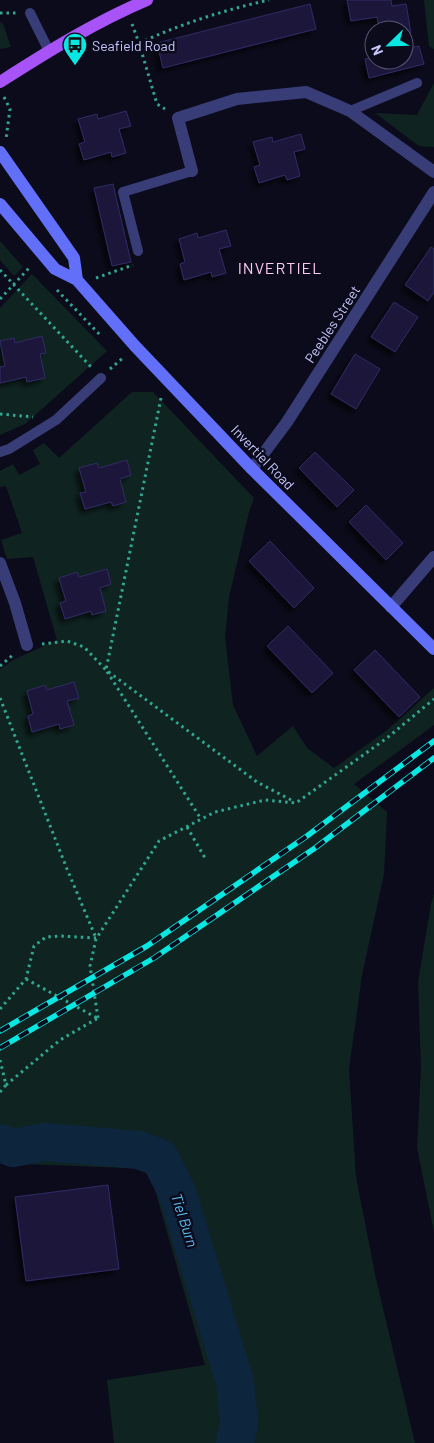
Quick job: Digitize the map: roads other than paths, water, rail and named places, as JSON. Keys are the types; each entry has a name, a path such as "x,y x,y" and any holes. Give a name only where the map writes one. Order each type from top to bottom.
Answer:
{"main road":[{"path":"0,82 49,50 126,9 147,0"},
{"path":"0,152 74,258 80,283"},
{"name":"Invertiel Road","path":"0,204 55,269 80,283 135,346 252,469 434,649"}],"street":[{"path":"192,171 178,118 237,99 306,92 350,111 434,172"},
{"name":"Peebles Street","path":"252,469 287,422 434,192"},
{"path":"391,607 434,557"},
{"path":"0,563 27,645"}],"lane":[{"path":"30,13 49,50"},
{"path":"350,111 417,83"},
{"path":"138,251 123,192 192,171"},
{"path":"0,452 9,449 56,420 101,378"}],"waterway":[{"name":"Tiel Burn","path":"0,1143 13,1148 45,1142 139,1150 160,1158 177,1192 235,1382 239,1423 235,1443"}],"railway":[{"path":"0,1031 147,946 307,836 434,741"},
{"path":"0,1048 154,958 315,848 434,758"}],"place":[{"name":"Seafield Road","path":"75,66"}],"district":[{"name":"INVERTIEL","path":"280,267"}]}
